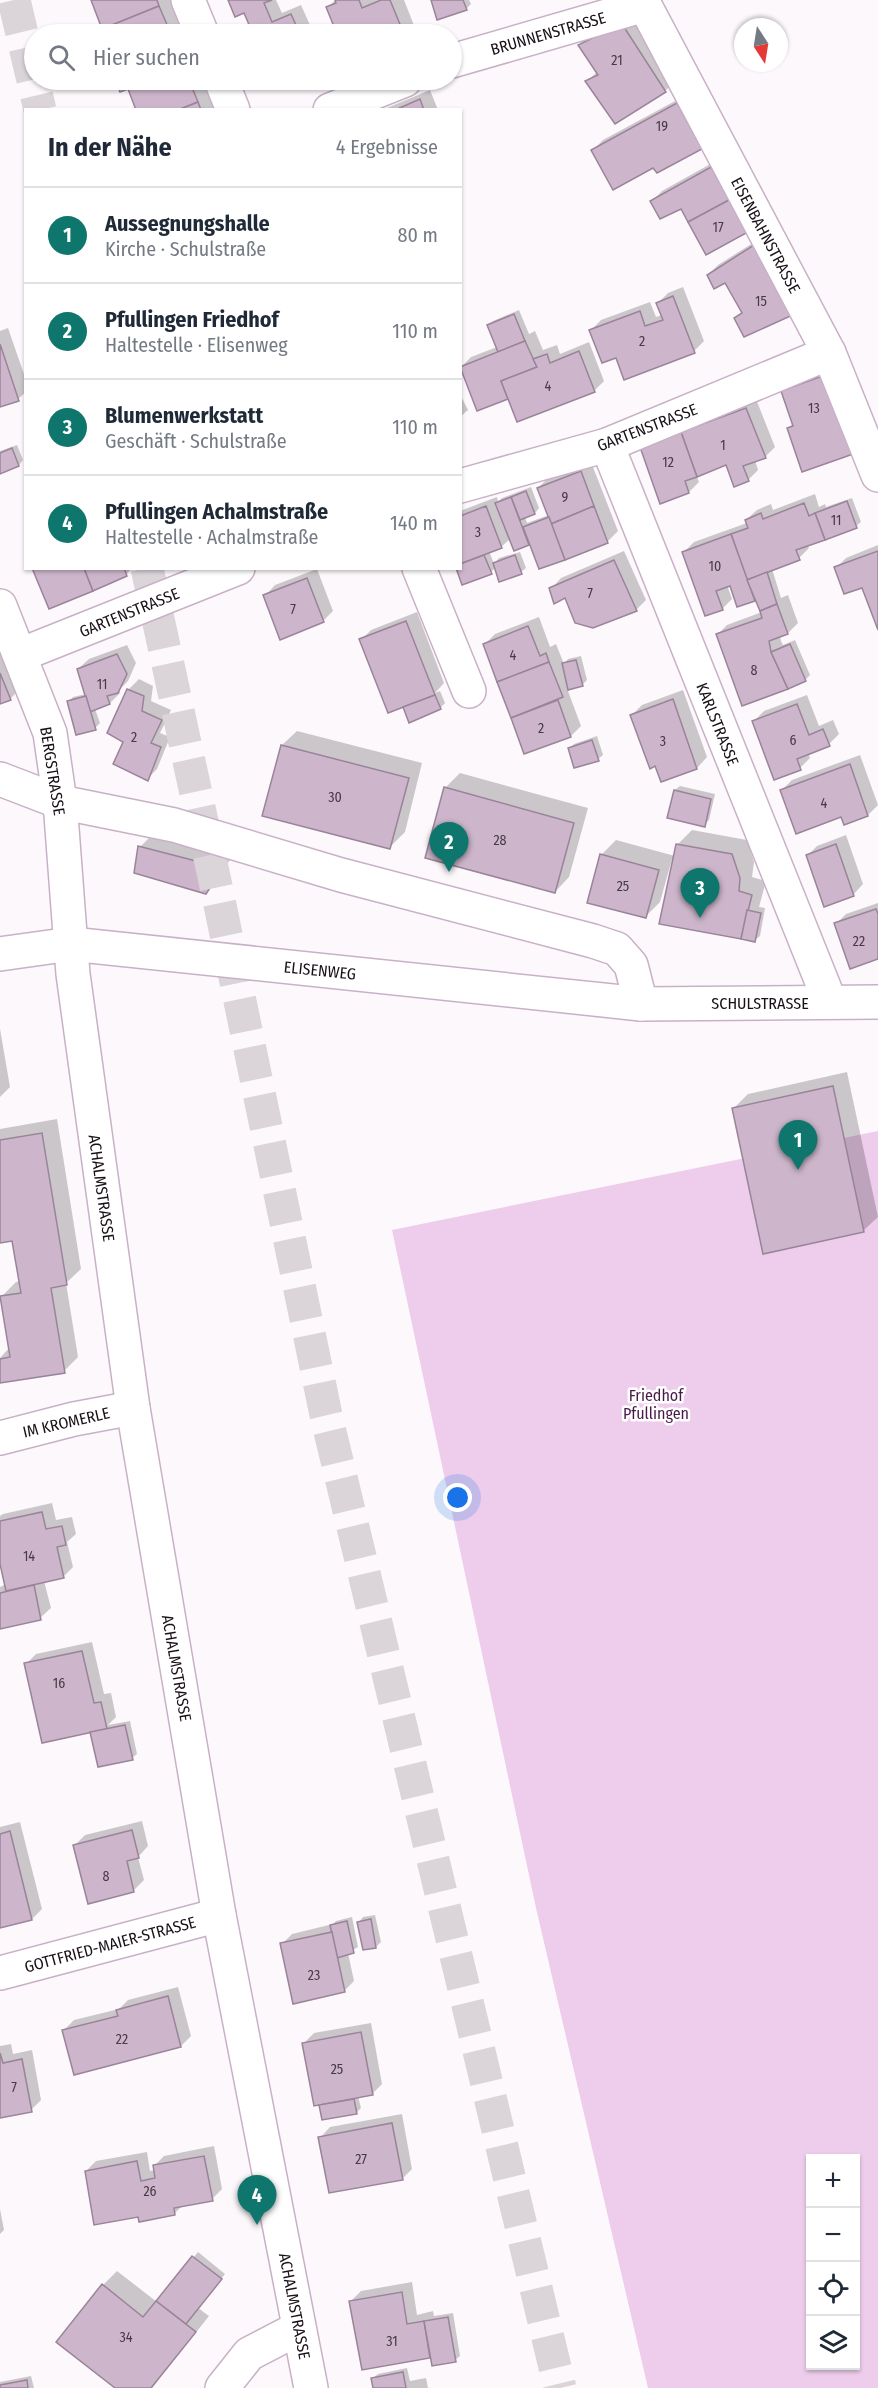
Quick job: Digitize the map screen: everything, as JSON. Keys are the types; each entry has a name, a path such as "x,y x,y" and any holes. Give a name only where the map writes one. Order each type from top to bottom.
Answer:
{"street":[{"path":"188,0 198,24"},
{"name":"BRUNNENSTRASSE","path":"462,58 644,3"},
{"name":"EISENBAHNSTRASSE","path":"644,3 829,353 878,475"},
{"path":"225,90 232,108"},
{"path":"335,108 380,90"},
{"name":"GARTENSTRASSE","path":"462,485 607,445 829,353"},
{"name":"KARLSTRASSE","path":"607,445 830,1002"},
{"name":"GARTENSTRASSE","path":"20,655 233,570"},
{"path":"420,570 469,691"},
{"name":"BERGSTRASSE","path":"0,606 50,733 60,802 71,944"},
{"path":"0,779 60,802 174,825 362,881 616,949 631,965 641,1004"},
{"name":"ELISENWEG","path":"0,954 71,944 641,1004"},
{"name":"ACHALMSTRASSE","path":"71,944 73,974 133,1408 219,1915 311,2388"},
{"name":"SCHULSTRASSE","path":"641,1004 878,1002"},
{"name":"IM KROMERLE","path":"0,1438 74,1419 133,1408"},
{"name":"GOTTFRIED-MAIER-STRASSE","path":"0,1973 219,1915"},
{"path":"222,2388 249,2354 299,2328"}],"green space":[{"name":"Friedhof Pfullingen","path":"878,1131 878,2388 648,2388 536,1908 392,1230"}],"building":[{"path":"91,0 157,0 159,6 114,24 100,24"},
{"path":"228,0 272,0 264,3 272,22 291,14 296,24 249,24 244,13 235,17"},
{"path":"335,0 359,0 362,8 381,0 390,0 400,24 333,24 326,7 336,3"},
{"path":"431,0 463,0 467,10 437,20"},
{"path":"159,6 167,24 114,24"},
{"path":"622,24 666,92 615,124 585,81 598,75 578,45"},
{"path":"128,90 193,90 198,102 183,108 135,108"},
{"path":"420,99 423,108 400,108"},
{"path":"198,102 200,108 183,108"},
{"path":"677,103 702,149 657,173 653,168 613,190 591,150"},
{"path":"711,167 729,200 688,222 681,209 660,219 650,201"},
{"path":"729,200 748,232 706,255 688,222"},
{"path":"754,245 795,314 744,337 734,318 742,313 725,283 714,289 707,275"},
{"path":"673,296 695,353 624,380 616,358 602,363 589,330 640,311 645,326 663,320 656,303"},
{"path":"514,314 525,341 498,352 487,325"},
{"path":"525,341 537,367 501,381 508,399 477,411 462,372 462,366"},
{"path":"0,344 19,401 0,407"},
{"path":"579,351 595,392 517,422 501,381 537,367 533,359 547,354 550,363"},
{"path":"828,374 856,453 802,472 787,428 793,426 781,391"},
{"path":"746,408 766,458 743,466 749,481 734,487 726,465 697,477 681,432"},
{"path":"681,432 697,477 685,481 689,493 660,504 640,447"},
{"path":"12,448 19,466 0,474 0,453"},
{"path":"581,471 594,506 551,524 537,488"},
{"path":"526,491 535,514 520,520 511,497"},
{"path":"511,497 529,545 514,551 495,503"},
{"path":"847,501 857,528 825,540 815,513"},
{"path":"804,503 809,516 815,513 825,540 796,550 800,560 747,580 731,534 748,528 745,520 761,513 763,519"},
{"path":"486,506 502,548 462,563 462,515"},
{"path":"594,506 608,543 565,560 551,524"},
{"path":"549,517 565,560 539,569 523,527"},
{"path":"731,534 755,601 737,607 730,586 716,591 723,610 705,616 682,552"},
{"path":"878,551 878,630 862,588 844,594 834,567"},
{"path":"484,555 492,574 462,585 457,570 462,570 462,563"},
{"path":"515,555 522,574 499,582 493,563"},
{"path":"614,560 637,611 593,628 575,623 565,598 554,604 549,588"},
{"path":"33,570 85,570 93,591 49,609"},
{"path":"85,570 125,570 127,576 93,591"},
{"path":"767,572 777,604 760,611 747,580"},
{"path":"307,578 324,622 280,640 263,595"},
{"path":"777,604 788,634 769,641 771,652 788,689 742,706 716,634 762,618 760,611"},
{"path":"406,621 435,695 388,713 359,639"},
{"path":"528,626 540,656 546,653 549,662 497,682 483,644"},
{"path":"790,644 806,681 788,689 771,652"},
{"path":"117,654 127,674 118,693 107,696 110,704 90,712 77,669"},
{"path":"576,660 583,686 568,690 562,663"},
{"path":"549,662 563,697 511,718 497,682"},
{"path":"0,673 11,700 0,704"},
{"path":"127,689 144,696 142,711 162,720 151,743 161,747 148,781 113,764 123,742 107,733"},
{"path":"435,695 441,709 409,723 403,707"},
{"path":"86,696 96,730 76,735 67,701"},
{"path":"673,699 697,769 661,782 655,766 650,769 630,715"},
{"path":"558,700 571,737 524,754 511,718"},
{"path":"797,704 809,735 823,729 830,746 797,759 801,770 774,780 752,721"},
{"path":"592,740 599,761 574,768 568,748"},
{"path":"281,745 409,778 390,849 262,816"},
{"path":"850,764 868,816 844,825 841,817 796,834 780,790"},
{"path":"444,787 574,823 555,893 425,858"},
{"path":"674,790 711,799 705,827 667,818"},
{"path":"676,844 732,854 740,878 739,891 752,895 741,939 659,924"},
{"path":"836,844 854,896 824,907 806,855"},
{"path":"138,846 223,868 206,894 134,873"},
{"path":"600,854 659,870 646,918 587,903"},
{"path":"876,909 878,959 850,969 834,923"},
{"path":"747,910 761,913 755,942 741,939"},
{"path":"833,1086 864,1232 763,1254 732,1108"},
{"path":"42,1133 67,1285 51,1288 65,1373 0,1383 0,1359 10,1357 0,1296 21,1293 12,1241 0,1243 0,1140"},
{"path":"42,1512 46,1529 62,1526 66,1545 57,1547 64,1578 6,1591 0,1564 0,1521"},
{"path":"34,1585 41,1620 0,1629 0,1593"},
{"path":"82,1651 94,1703 101,1702 107,1729 42,1743 24,1663"},
{"path":"125,1725 133,1760 98,1767 90,1732"},
{"path":"132,1830 139,1858 127,1861 134,1892 88,1904 73,1845"},
{"path":"10,1831 32,1920 0,1928 0,1834"},
{"path":"371,1919 376,1948 363,1950 357,1922"},
{"path":"347,1921 354,1953 337,1958 330,1925"},
{"path":"332,1932 345,1992 293,2004 280,1943"},
{"path":"168,1996 181,2047 74,2075 62,2030 118,2016 116,2010"},
{"path":"361,2032 373,2095 314,2106 302,2043"},
{"path":"0,2053 3,2063 22,2059 32,2112 0,2118"},
{"path":"354,2099 357,2114 322,2120 319,2105"},
{"path":"392,2123 403,2180 329,2193 318,2137"},
{"path":"204,2156 213,2201 174,2208 175,2215 139,2222 138,2217 94,2225 85,2171 137,2161 141,2181 155,2178 153,2165"},
{"path":"192,2256 222,2279 186,2324 156,2301"},
{"path":"102,2284 143,2317 156,2301 196,2332 151,2388 115,2388 56,2342"},
{"path":"402,2292 407,2324 424,2321 430,2358 362,2370 349,2301"},
{"path":"448,2317 456,2362 432,2366 424,2321"},
{"path":"403,2372 406,2388 373,2388 371,2378"},
{"path":"27,2380 28,2388 0,2388 0,2385"}],"tunnel":[{"path":"14,0 24,42"},
{"path":"35,90 40,108"},
{"path":"147,570 215,881 326,1415 560,2388"}],"place":[{"name":"Pfullingen Friedhof","path":"449,872"},
{"name":"Blumenwerkstatt","path":"700,918"},
{"name":"Aussegnungshalle","path":"798,1170"},
{"name":"Pfullingen Achalmstraße","path":"257,2225"}]}
